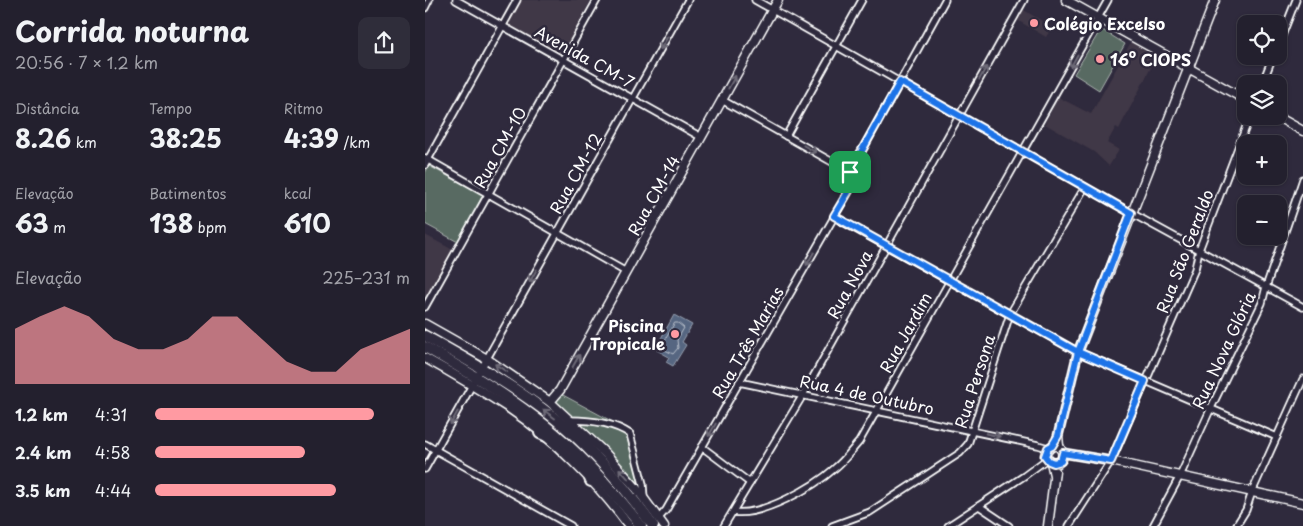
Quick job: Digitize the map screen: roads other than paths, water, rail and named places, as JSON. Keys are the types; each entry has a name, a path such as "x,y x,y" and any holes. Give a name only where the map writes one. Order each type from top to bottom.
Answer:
{"highway":[{"path":"425,336 554,418 609,470 656,522"},
{"path":"425,347 479,372 545,425 607,485 641,526"},
{"path":"540,433 569,447"},
{"path":"582,459 591,480"}],"street":[{"path":"425,8 429,0"},
{"name":"Avenida CM-7","path":"455,0 701,136"},
{"path":"517,0 426,161 625,272"},
{"name":"Rua CM-10","path":"425,307 597,0"},
{"name":"Rua CM-12","path":"425,469 687,0"},
{"path":"755,0 1131,213 1303,307"},
{"name":"Rua CM-14","path":"550,402 560,390 778,0"},
{"path":"786,136 862,0"},
{"name":"Rua Três Marias","path":"656,522 666,510 703,447 853,184 852,174 945,0"},
{"name":"Rua Nova","path":"724,526 803,395 1024,0"},
{"path":"1066,0 1237,95"},
{"name":"Rua Jardim","path":"733,512 743,514 777,503 808,488 836,468 859,442 1108,0"},
{"path":"1287,23 1296,0"},
{"path":"948,526 1024,476 1052,461 1062,459 1055,448 1078,352 1188,69 1212,1"},
{"path":"721,100 852,174"},
{"path":"1287,122 1303,131"},
{"name":"Rua São Geraldo","path":"1069,526 1111,461 1195,269 1199,250 1246,125"},
{"name":"Rua Nova Glória","path":"1153,526 1180,476 1262,303 1303,178"},
{"name":"Rua Persona","path":"832,526 870,512 960,453 968,444 1010,314 1085,187"},
{"path":"834,216 1078,352 1277,436"},
{"path":"425,324 479,372 511,410 540,433 591,480 629,526"},
{"path":"425,358 479,372 550,402 605,453 644,498 656,522 665,526"},
{"path":"1236,526 1246,510 1252,492 1303,379"},
{"name":"Rua 4 de Outubro","path":"739,382 1055,448"},
{"path":"569,420 597,422 621,428 630,434 643,484 644,498"},
{"path":"425,444 571,526"},
{"path":"703,447 750,483"},
{"path":"1048,526 1052,508 1054,475 1052,461 1046,452 1055,448 1303,504"},
{"path":"979,506 1009,526"}],"water":[{"name":"Piscina Tropicale","path":"674,315 692,325 682,342 686,345 673,366 666,362 669,357 655,349"}],"place":[{"name":"Colégio Excelso","path":"1034,23"},
{"name":"16º CIOPS","path":"1100,59"},
{"name":"Piscina Tropicale","path":"675,334"}]}
